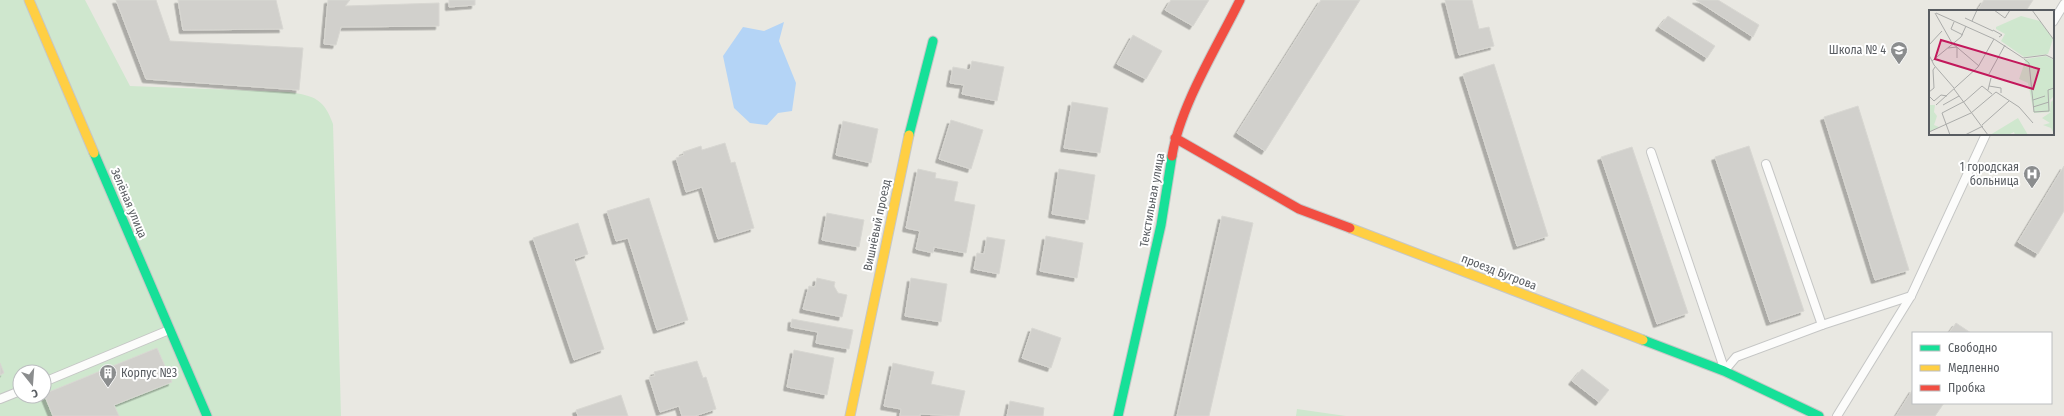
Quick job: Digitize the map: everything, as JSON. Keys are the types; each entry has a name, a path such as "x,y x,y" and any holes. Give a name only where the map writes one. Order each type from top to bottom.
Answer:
{"street":[{"name":"Зелёная улица","path":"29,0 207,416"},
{"name":"Текстильная улица","path":"1118,416 1161,225 1175,138 1186,108 1240,0"},
{"name":"Вишнёвый проезд","path":"850,416 904,153 933,41"},
{"name":"проезд Бугрова","path":"1175,138 1299,209 1724,371 1819,416"}],"lane":[{"path":"2054,20 2064,4"},
{"path":"1838,416 1911,296 1986,135"},
{"path":"1650,152 1724,371"},
{"path":"1766,164 1822,325"},
{"path":"1724,371 1736,357 1822,325 1911,296"},
{"path":"52,379 170,329"},
{"path":"0,399 12,394"}],"green space":[{"path":"0,0 85,0 130,86 289,92 312,97 322,104 330,116 333,124 341,416 0,416"},
{"path":"1297,409 1346,416 1296,416"}],"water":[{"path":"784,22 779,41 796,83 792,111 778,113 767,125 750,123 734,108 723,56 743,27 764,31"}],"building":[{"path":"116,0 156,0 170,41 303,48 299,90 146,79"},
{"path":"178,0 276,0 283,29 183,30"},
{"path":"328,0 350,0 345,6 439,3 439,26 341,27 336,45 324,44"},
{"path":"449,0 475,0 475,5 449,7"},
{"path":"1171,0 1209,0 1193,26 1165,10"},
{"path":"1321,0 1360,0 1265,151 1237,133"},
{"path":"1445,0 1472,0 1479,29 1489,27 1494,46 1459,55"},
{"path":"1696,0 1718,0 1759,25 1753,37"},
{"path":"1984,0 2033,0 2027,10 1978,10"},
{"path":"1668,16 1715,46 1707,58 1659,27"},
{"path":"1133,35 1162,51 1146,79 1117,64"},
{"path":"972,61 1004,67 997,101 962,94 964,85 950,83 953,67 970,70"},
{"path":"1494,64 1548,236 1517,246 1463,74"},
{"path":"1072,102 1108,108 1100,153 1064,148"},
{"path":"1858,106 1909,270 1875,280 1824,117"},
{"path":"951,120 983,130 971,169 939,159"},
{"path":"843,121 878,129 871,163 836,155"},
{"path":"725,143 731,163 735,162 754,228 718,239 702,187 686,192 676,158 684,155 683,152 701,146 702,150"},
{"path":"1749,146 1804,311 1770,322 1715,157"},
{"path":"1632,147 1688,313 1657,324 1601,157"},
{"path":"2064,166 2064,211 2038,254 2018,242"},
{"path":"918,169 936,173 935,178 958,182 954,201 975,205 966,253 934,247 933,253 916,249 920,231 906,228"},
{"path":"1059,169 1095,175 1088,220 1052,214"},
{"path":"649,198 688,320 657,330 628,238 616,241 607,211"},
{"path":"827,213 864,220 859,247 822,240"},
{"path":"1222,216 1253,223 1209,416 1177,416"},
{"path":"578,223 588,254 574,259 604,349 574,360 533,238"},
{"path":"1046,236 1083,243 1077,278 1040,271"},
{"path":"987,237 1005,240 999,274 974,269 977,253 984,254"},
{"path":"817,278 835,282 834,286 838,293 847,295 842,317 803,309 809,286 815,287"},
{"path":"911,278 947,284 941,322 905,316"},
{"path":"792,319 853,330 849,349 816,343 818,332 791,327"},
{"path":"1956,323 1970,332 1950,332"},
{"path":"1032,328 1061,338 1051,368 1022,358"},
{"name":"Корпус №3","path":"157,348 172,382 114,405 119,416 53,416 48,404 52,404 52,391"},
{"path":"794,350 834,358 827,395 787,387"},
{"path":"697,361 703,378 706,377 716,409 695,416 682,416 679,406 660,412 649,377 655,376 654,372"},
{"path":"0,363 4,373 0,375"},
{"path":"893,363 934,372 931,384 965,391 959,416 920,414 920,416 900,416 901,409 884,406"},
{"path":"1582,369 1609,390 1599,402 1572,381"},
{"path":"1912,391 1912,404 1943,404 1935,416 1896,416"},
{"path":"621,395 628,416 578,416 576,410"},
{"path":"1010,401 1044,408 1043,416 1007,416"}],"traffic: fast":[{"path":"909,135 933,41"},
{"path":"94,153 207,416"},
{"path":"1118,416 1161,225 1172,156"},
{"path":"1643,340 1724,371 1819,416"}],"traffic: slow":[{"path":"29,0 94,153"},
{"path":"850,416 909,135"},
{"path":"1350,228 1643,340"}],"traffic: jam":[{"path":"1172,156 1176,137 1191,97 1240,0"},
{"path":"1175,138 1299,209 1350,228"}],"place":[{"name":"Школа № 4","path":"1899,65"},
{"name":"1 городская больница","path":"2032,189"},
{"name":"Корпус №3","path":"108,388"}]}
